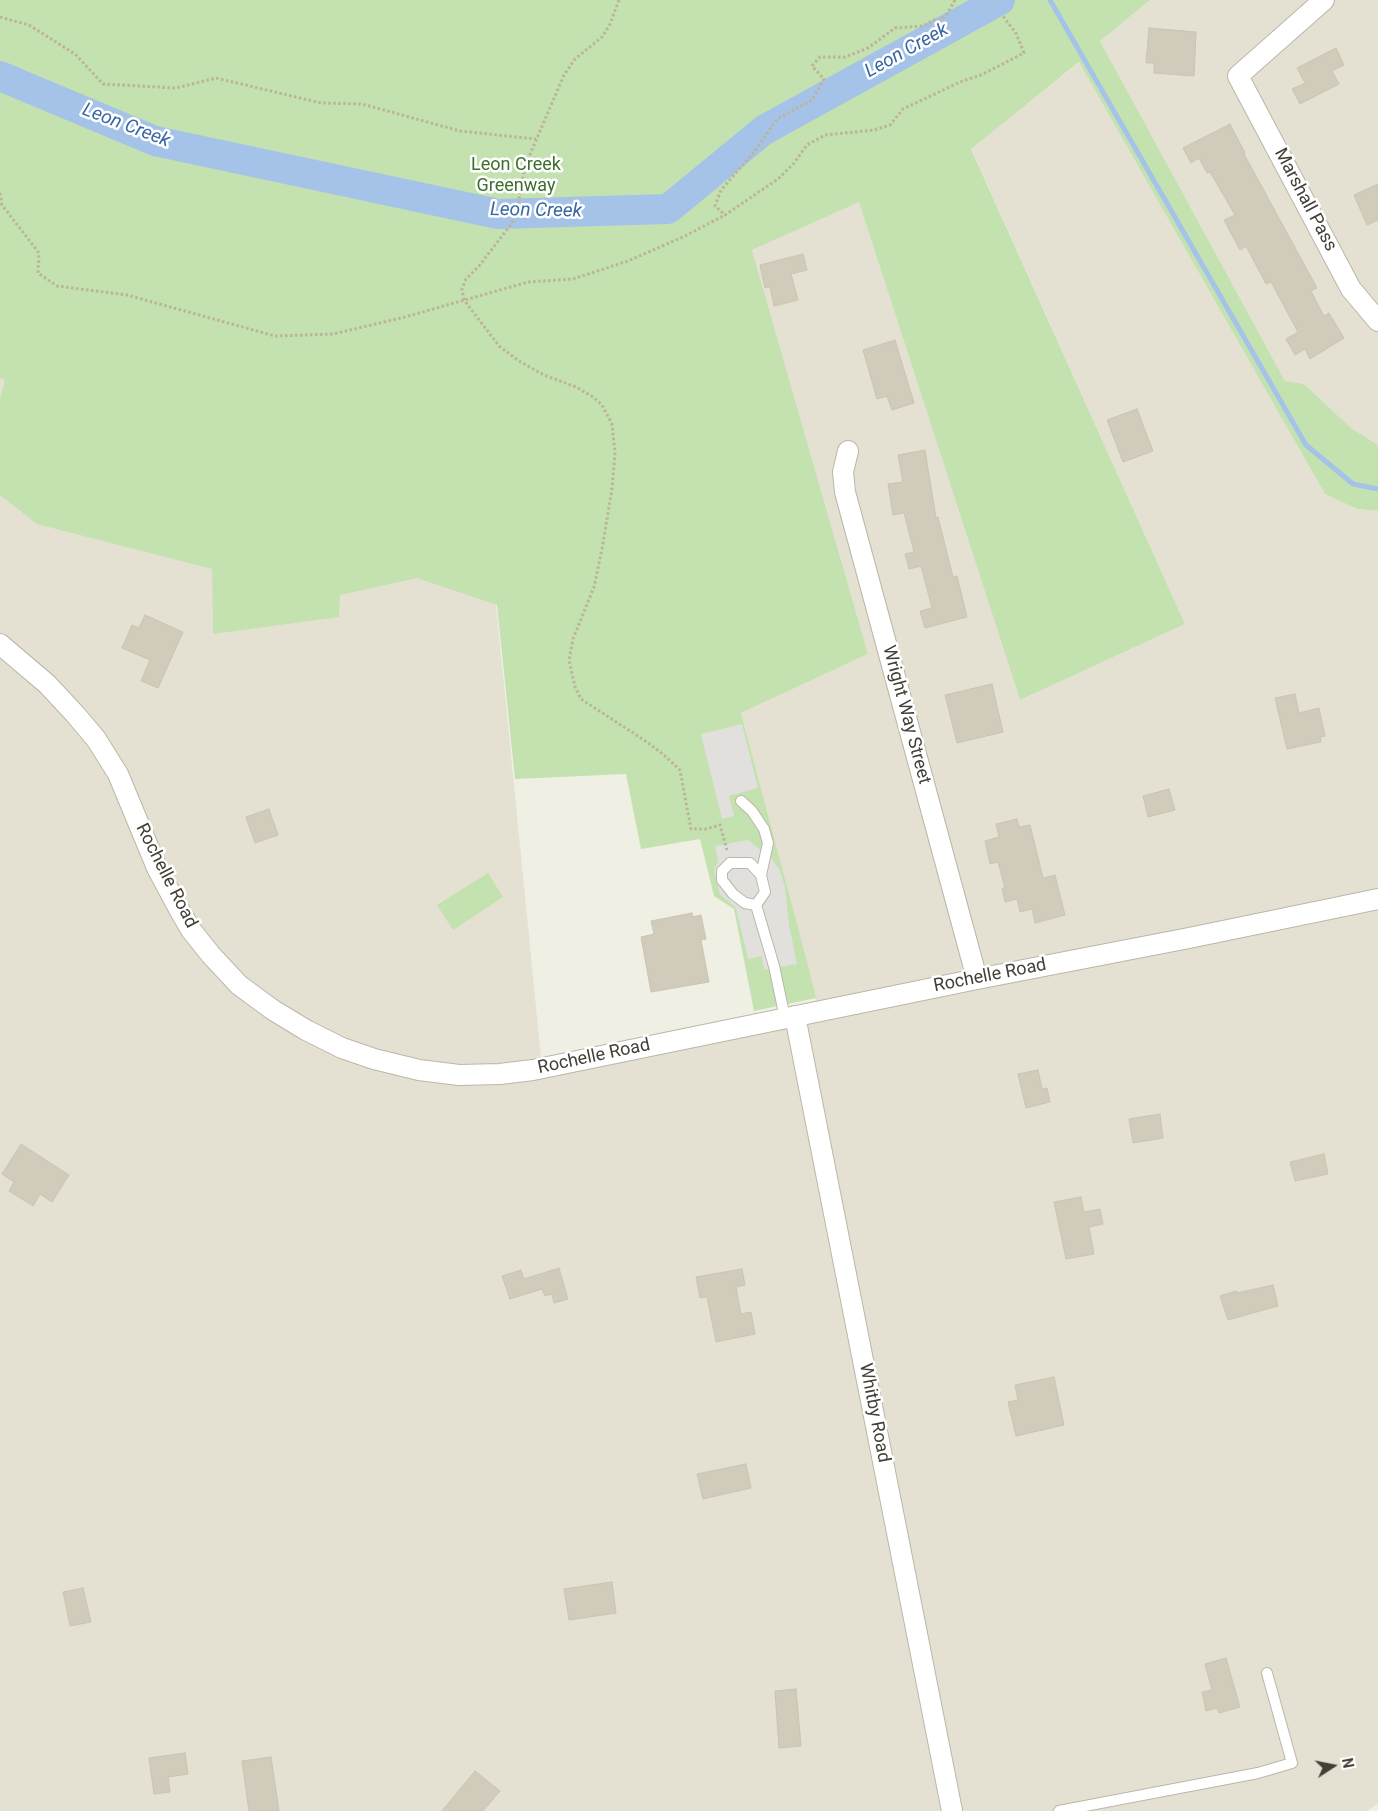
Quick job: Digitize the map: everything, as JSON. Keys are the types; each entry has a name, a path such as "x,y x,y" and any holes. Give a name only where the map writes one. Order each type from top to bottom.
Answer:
{"street":[{"name":"Marshall Pass","path":"1324,0 1238,76 1351,289 1378,321"},
{"name":"Wright Way Street","path":"848,451 843,472 845,492 977,979"},
{"name":"Rochelle Road","path":"0,644 47,684 76,714 96,739 118,774 157,868 191,930 210,955 239,985 273,1010 306,1030 342,1048 374,1059 419,1070 459,1075 500,1074 533,1070 1378,899"},
{"name":"Whitby Road","path":"790,1017 952,1811"}],"lane":[{"path":"741,801 752,811 764,829 768,843 761,875 765,892 756,904"},
{"path":"756,904 745,903 733,894 722,880 722,871 730,863 750,863 761,875"},
{"path":"756,904 790,1017"},
{"path":"1059,1811 1258,1773 1292,1763 1267,1672"}],"path":[{"path":"619,0 610,24 602,37 575,59 564,75 524,166 521,192 512,223 479,266 466,279 462,289 464,300 499,346 519,361 544,375 593,396 602,406 612,424 614,462 612,489 594,587 574,639 569,660 574,687 581,698 647,742 680,770 691,828 706,829 720,825 726,841 730,863"},
{"path":"725,214 715,206 721,190 755,151 777,119 812,100 824,79 812,66 820,57 846,57 868,48 895,28 923,26 934,20 941,20 955,0"},
{"path":"0,192 2,205 39,253 38,273 57,286 127,295 275,336 333,334 405,317 528,282 573,279 628,261 685,236 725,214 778,179 794,163 807,145 825,135 874,130 890,124 903,109 960,82 981,75 1024,53 1016,33 1002,15"},
{"path":"0,16 29,25 75,54 103,84 176,88 216,78 322,103 362,104 460,131 536,139"}],"shaded area":[{"path":"1150,0 1378,0 1378,445 1351,428 1304,384 1285,381 1100,41"},
{"path":"1080,62 1325,494 1357,509 1378,511 1378,1804 1367,1811 0,1811 0,286 470,343 543,1077 820,1021 808,965 741,713 868,654 752,250 859,201 1020,700 1185,624 971,148"},
{"path":"742,724 758,788 729,796 734,816 722,819 701,734"},
{"path":"748,840 771,858 780,870 785,887 789,925 797,964 764,970 762,956 748,959 736,908 720,894 714,871 718,861 715,846"}],"green space":[{"name":"Leon Creek Greenway","path":"0,0 1150,0 1100,41 1285,381 1304,384 1351,428 1378,445 1378,511 1357,509 1325,494 1079,62 971,149 1185,624 1020,700 859,202 752,250 868,654 741,713 816,998 754,1011 734,909 714,896 700,839 641,849 626,774 515,779 497,605 417,578 340,595 339,617 213,634 212,569 37,524 0,495 0,399 5,380 0,378"},
{"path":"488,873 503,897 453,930 437,905"}],"building":[{"path":"1149,28 1196,32 1194,76 1154,73 1154,63 1146,63"},
{"path":"1336,48 1344,65 1332,71 1339,84 1300,104 1292,89 1305,83 1297,68"},
{"path":"1230,124 1244,154 1317,288 1311,291 1324,316 1329,313 1344,338 1310,359 1305,349 1295,355 1286,339 1298,332 1271,282 1266,284 1246,246 1240,250 1224,220 1235,215 1210,172 1207,173 1199,158 1191,163 1183,148"},
{"path":"1378,184 1378,220 1367,225 1354,195"},
{"path":"803,254 807,270 791,274 798,300 774,306 770,287 765,288 760,265"},
{"path":"895,340 914,403 892,410 887,396 877,399 863,350"},
{"path":"1137,409 1153,451 1123,462 1107,420"},
{"path":"925,450 936,518 938,517 953,577 957,576 967,617 925,628 920,611 932,608 921,566 909,569 905,554 914,552 904,513 893,515 888,484 903,482 898,455"},
{"path":"145,615 183,632 158,688 141,681 150,660 122,648 132,625 139,628"},
{"path":"992,684 1003,732 957,743 945,695"},
{"path":"1295,694 1299,713 1319,708 1325,736 1320,737 1321,742 1287,749 1275,698"},
{"path":"1169,789 1175,810 1148,817 1143,796"},
{"path":"269,809 278,835 255,843 246,817"},
{"path":"1017,819 1019,827 1030,825 1043,878 1055,875 1065,915 1035,923 1032,909 1020,912 1017,899 1005,902 1002,888 1005,888 998,862 990,864 985,841 999,837 996,824"},
{"path":"692,913 693,917 701,915 706,939 701,940 709,982 651,992 641,937 654,934 651,921"},
{"path":"1038,1070 1042,1089 1047,1088 1050,1102 1026,1108 1018,1074"},
{"path":"1160,1114 1163,1138 1133,1143 1129,1119"},
{"path":"21,1144 69,1175 52,1202 40,1194 33,1206 9,1191 14,1182 2,1174"},
{"path":"1324,1154 1328,1174 1295,1181 1290,1162"},
{"path":"1081,1197 1084,1212 1100,1209 1103,1224 1089,1227 1094,1254 1066,1259 1054,1202"},
{"path":"559,1268 568,1299 554,1303 552,1294 545,1296 542,1289 510,1299 502,1276 521,1270 524,1279"},
{"path":"742,1269 745,1285 736,1287 741,1314 751,1312 755,1334 716,1342 707,1297 700,1298 696,1277"},
{"path":"1273,1285 1278,1306 1228,1320 1220,1296 1236,1291 1237,1293"},
{"path":"1054,1377 1064,1425 1016,1436 1008,1402 1018,1400 1015,1385"},
{"path":"746,1464 751,1488 703,1499 697,1474"},
{"path":"612,1582 616,1613 569,1620 564,1589"},
{"path":"83,1588 91,1622 70,1626 63,1592"},
{"path":"1226,1658 1240,1707 1219,1713 1217,1708 1206,1711 1202,1692 1212,1690 1205,1664"},
{"path":"796,1689 801,1746 779,1748 775,1691"},
{"path":"185,1753 188,1774 168,1777 170,1792 154,1794 149,1758"},
{"path":"271,1757 279,1811 249,1811 242,1761"},
{"path":"475,1771 500,1791 483,1811 442,1811"}],"waterway":[{"name":"Leon Creek","path":"0,76 155,141 498,214 668,209 764,130 1000,0"},
{"path":"1050,0 1306,445 1353,484 1378,489"}]}
